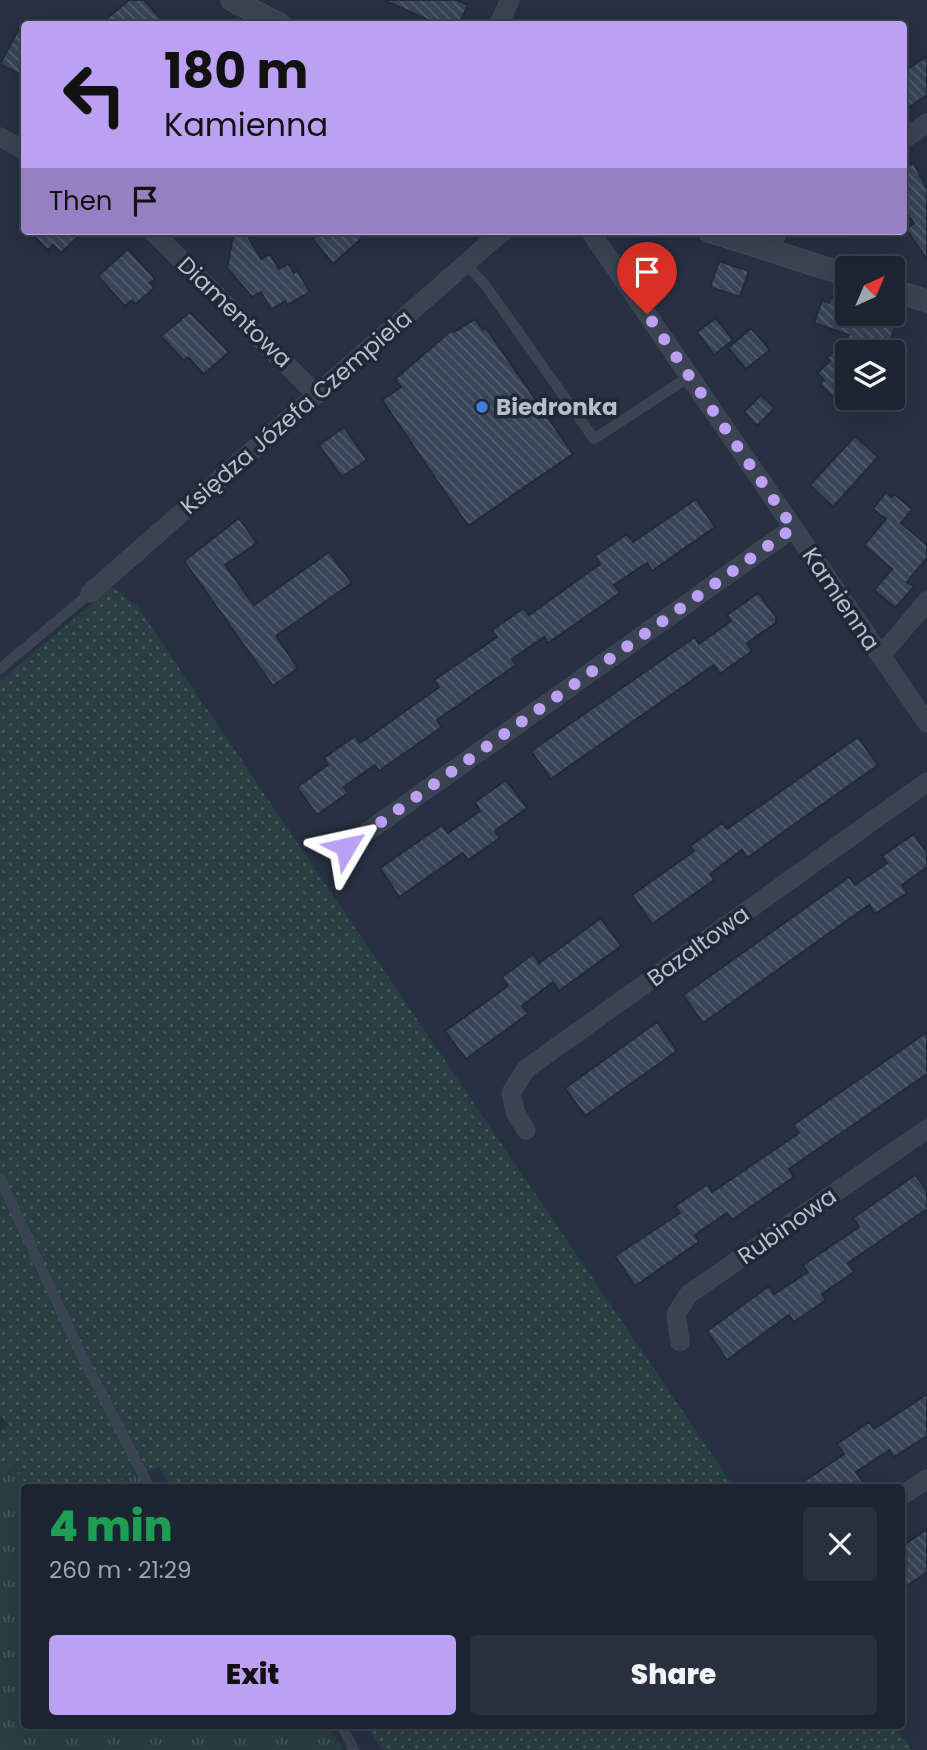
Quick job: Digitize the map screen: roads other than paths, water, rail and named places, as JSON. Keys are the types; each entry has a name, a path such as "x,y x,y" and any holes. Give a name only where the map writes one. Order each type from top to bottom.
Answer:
{"street":[{"path":"232,0 273,21"},
{"path":"500,21 510,0"},
{"path":"907,137 927,123"},
{"path":"0,137 21,148"},
{"name":"Diamentowa","path":"156,235 316,394"},
{"name":"Księdza Józefa Czempiela","path":"90,593 498,235"},
{"name":"Kamienna","path":"593,235 927,723"},
{"path":"735,235 774,241 835,269"},
{"path":"905,294 927,301"},
{"path":"346,847 793,528"},
{"path":"878,653 890,645 927,601"},
{"name":"Bazaltowa","path":"526,1130 515,1112 511,1093 526,1069 927,782"},
{"name":"Rubinowa","path":"680,1342 676,1314 689,1294 927,1129"},
{"path":"905,1493 927,1479"}],"lane":[{"path":"465,263 486,286 594,439 690,376"},
{"path":"0,669 90,593"},
{"path":"0,1178 79,1350 148,1484"},
{"path":"344,1729 354,1750"}],"place":[{"name":"Biedronka","path":"482,407"}]}
